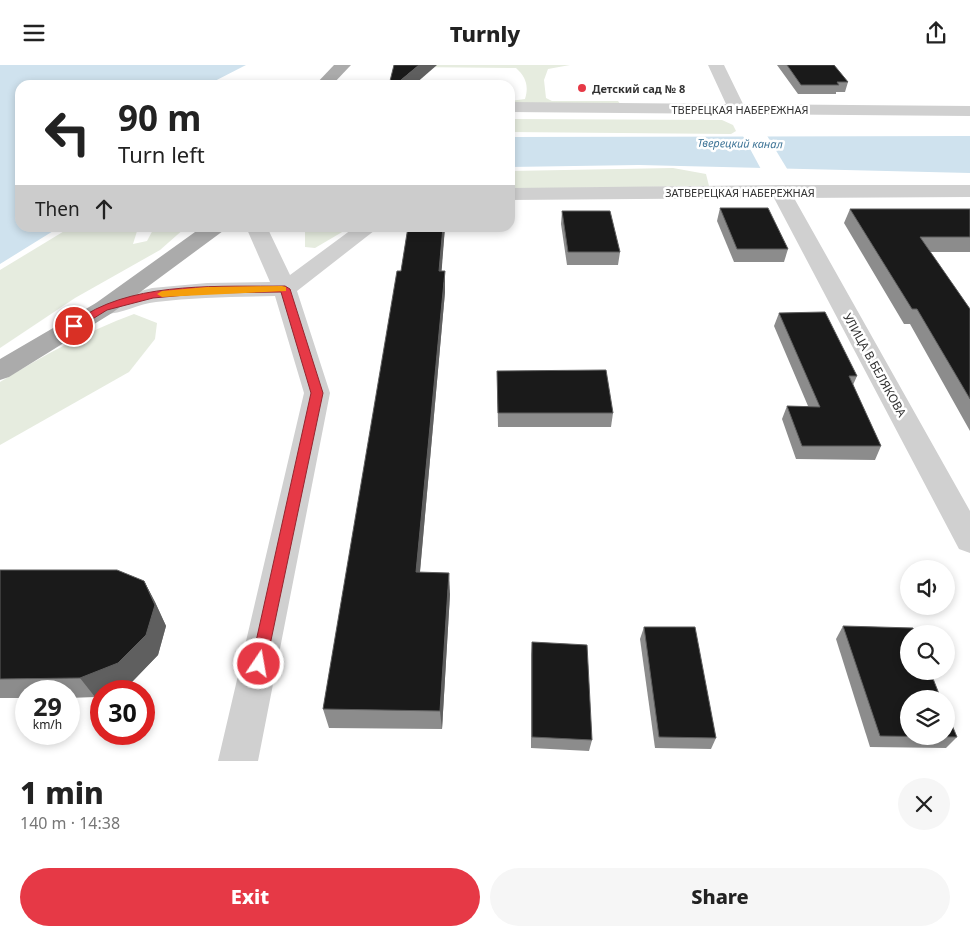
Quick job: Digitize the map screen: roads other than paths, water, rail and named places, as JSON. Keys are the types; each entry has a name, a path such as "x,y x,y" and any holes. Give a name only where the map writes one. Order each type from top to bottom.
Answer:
{"main road":[{"path":"328,80 343,65"},
{"path":"0,371 104,308 209,232"}],"street":[{"path":"716,65 737,109"},
{"name":"ТВЕРЕЦКАЯ НАБЕРЕЖНАЯ","path":"515,107 970,111"},
{"name":"УЛИЦА В.БЕЛЯКОВА","path":"780,191 970,540"},
{"name":"ЗАТВЕРЕЦКАЯ НАБЕРЕЖНАЯ","path":"515,194 970,191"},
{"path":"238,761 317,393 285,289 258,232"},
{"path":"104,308 152,295 207,290 285,289 362,232"}],"water":[{"path":"0,65 246,65 217,80 15,80 15,232 52,232 0,264"},
{"name":"Тверецкий канал","path":"970,136 970,173 639,165 515,167 515,137"}],"place":[{"name":"Детский сад № 8","path":"582,88"}]}
